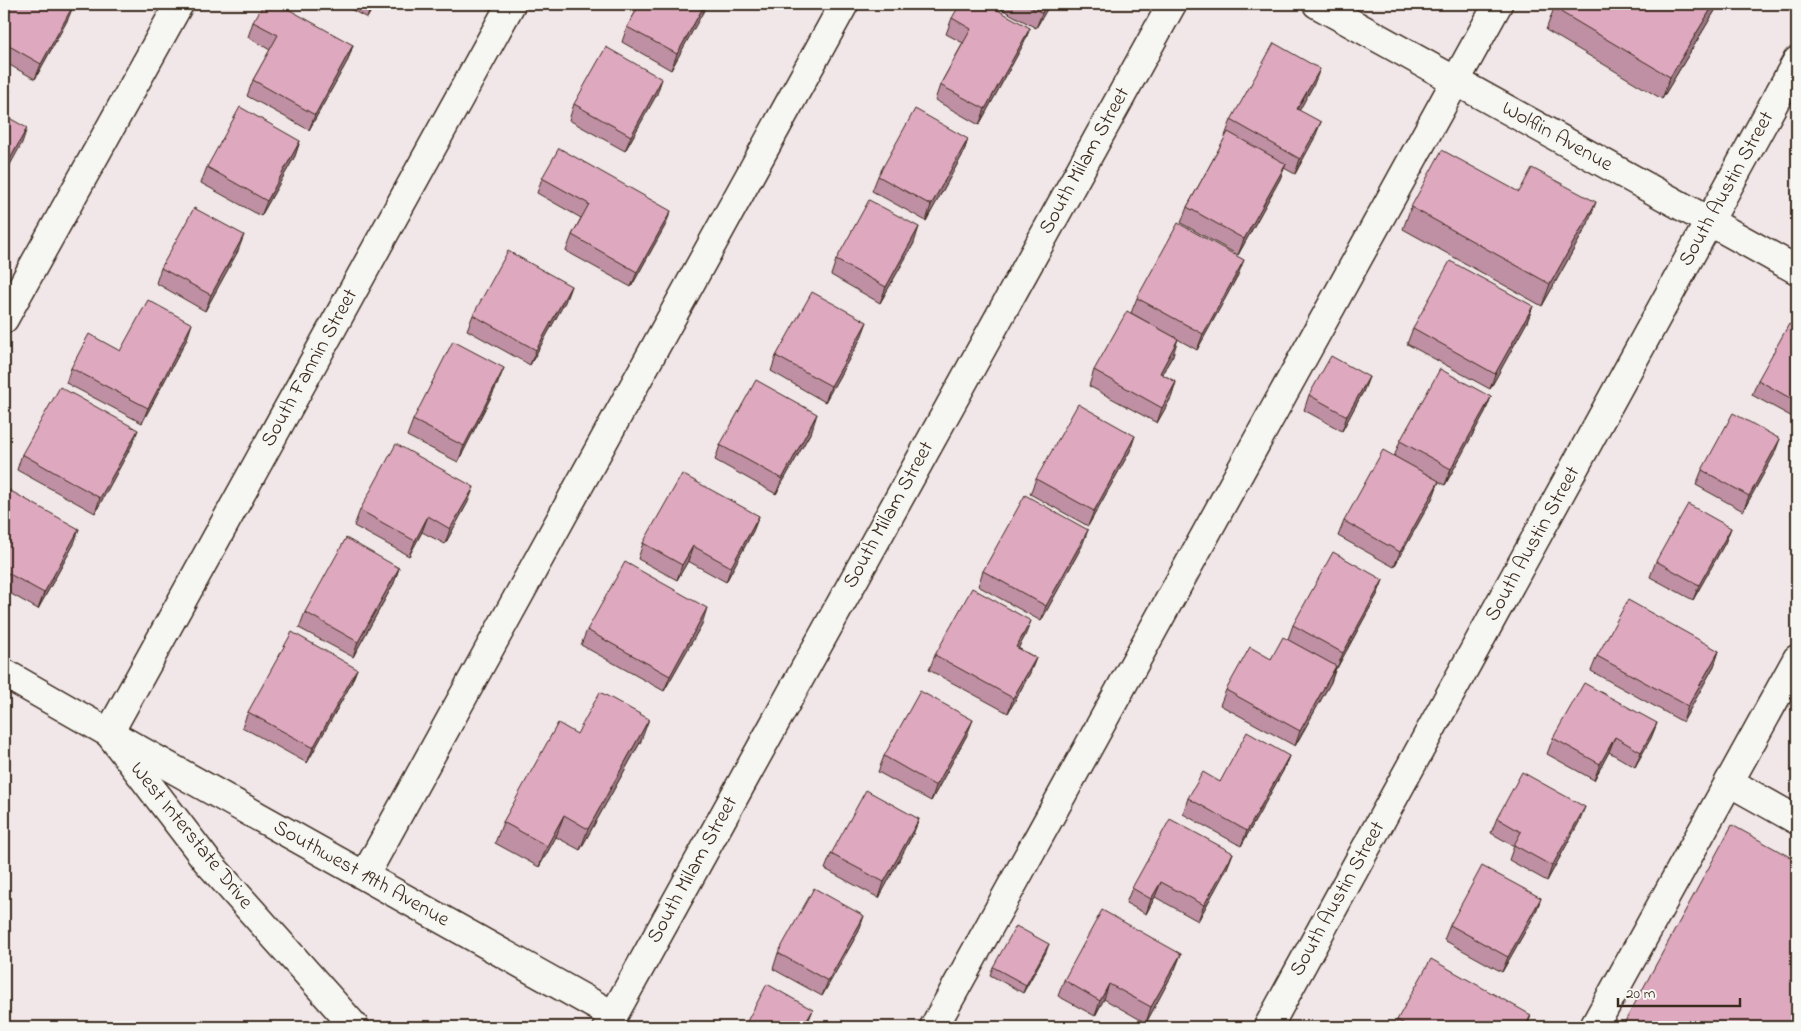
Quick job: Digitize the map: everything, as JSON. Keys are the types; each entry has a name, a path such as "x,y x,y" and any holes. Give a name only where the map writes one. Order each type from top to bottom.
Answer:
{"street":[{"path":"4,320 179,4"},
{"name":"South Fannin Street","path":"109,733 511,4"},
{"path":"365,875 844,4"},
{"name":"South Milam Street","path":"610,1021 1172,4"},
{"name":"Wolflin Avenue","path":"1317,4 1797,270"},
{"path":"934,1027 1498,4"},
{"name":"South Austin Street","path":"1268,1027 1797,61"},
{"path":"1594,1027 1797,659"},
{"name":"West Interstate Drive","path":"4,673 109,733 207,861 355,1027"},
{"name":"Southwest 19th Avenue","path":"109,733 365,875 610,1021"},
{"path":"1729,782 1797,820"}],"building":[{"path":"4,4 74,4 41,64 4,43"},
{"path":"264,4 279,4 353,45 315,115 253,80 278,35 253,22"},
{"path":"640,4 705,4 677,54 627,27"},
{"path":"960,4 987,4 1030,28 985,109 940,85 971,29 952,18"},
{"path":"1025,4 1047,4 1042,13"},
{"path":"1556,4 1714,4 1670,77 1554,8"},
{"path":"1274,43 1320,69 1297,109 1321,122 1300,159 1231,120"},
{"path":"606,47 662,79 631,136 574,104"},
{"path":"4,86 11,90 4,103"},
{"path":"240,107 300,141 267,201 207,167"},
{"path":"915,109 968,139 931,205 878,176"},
{"path":"4,115 27,128 4,170"},
{"path":"1228,132 1286,164 1244,239 1187,207"},
{"path":"559,148 671,211 637,272 572,235 589,204 542,178"},
{"path":"1442,150 1519,192 1532,168 1596,202 1550,284 1411,207"},
{"path":"869,200 919,227 886,287 836,260"},
{"path":"194,208 244,235 211,295 161,268"},
{"path":"1178,223 1244,260 1203,334 1137,298"},
{"path":"508,251 571,286 536,350 473,315"},
{"path":"1450,261 1533,306 1495,374 1413,328"},
{"path":"812,292 867,322 831,386 776,356"},
{"path":"148,300 192,324 148,408 71,368 89,334 120,351"},
{"path":"1127,311 1178,339 1160,373 1176,382 1162,408 1094,370"},
{"path":"1789,324 1797,329 1797,402 1758,380"},
{"path":"453,341 504,368 464,446 413,420"},
{"path":"1331,356 1369,377 1347,416 1309,395"},
{"path":"1440,369 1491,397 1451,469 1400,441"},
{"path":"756,380 817,414 782,479 720,445"},
{"path":"60,387 138,430 100,498 22,454"},
{"path":"1078,404 1135,436 1094,511 1036,479"},
{"path":"1733,413 1780,439 1749,496 1702,470"},
{"path":"396,444 474,487 450,529 428,516 415,541 360,510"},
{"path":"1383,450 1439,481 1400,552 1344,521"},
{"path":"682,474 759,516 731,567 693,546 682,565 643,543"},
{"path":"9,490 79,529 44,593 4,571 4,500"},
{"path":"1025,495 1088,530 1046,606 983,571"},
{"path":"1688,504 1731,528 1699,585 1656,561"},
{"path":"346,538 399,568 358,642 305,612"},
{"path":"1333,552 1383,580 1343,653 1293,625"},
{"path":"625,562 707,608 670,676 587,630"},
{"path":"972,588 1031,621 1016,647 1036,658 1013,698 935,655"},
{"path":"1628,600 1719,651 1688,706 1597,656"},
{"path":"292,632 357,669 313,748 248,712"},
{"path":"1283,637 1336,666 1300,731 1226,690 1250,647 1271,659"},
{"path":"1584,683 1657,723 1641,752 1615,737 1600,764 1553,738"},
{"path":"920,691 973,720 936,786 884,756"},
{"path":"600,692 649,719 588,829 564,815 547,846 503,822 558,723 577,734"},
{"path":"1247,732 1289,756 1247,831 1188,798 1203,772 1220,782"},
{"path":"1522,772 1585,807 1552,866 1514,845 1521,832 1497,818"},
{"path":"866,790 919,819 884,882 831,854"},
{"path":"1170,819 1233,853 1204,905 1161,882 1151,899 1132,888"},
{"path":"1732,825 1797,861 1797,1027 1622,1027"},
{"path":"1482,866 1541,898 1508,957 1450,925"},
{"path":"814,888 864,916 828,981 778,953"},
{"path":"1102,910 1181,954 1151,1007 1109,984 1100,1001 1064,980"},
{"path":"1016,926 1049,944 1026,985 993,967"},
{"path":"1431,959 1531,1015 1525,1027 1410,1027 1397,1020"},
{"path":"767,984 813,1010 803,1027 744,1027"}]}
